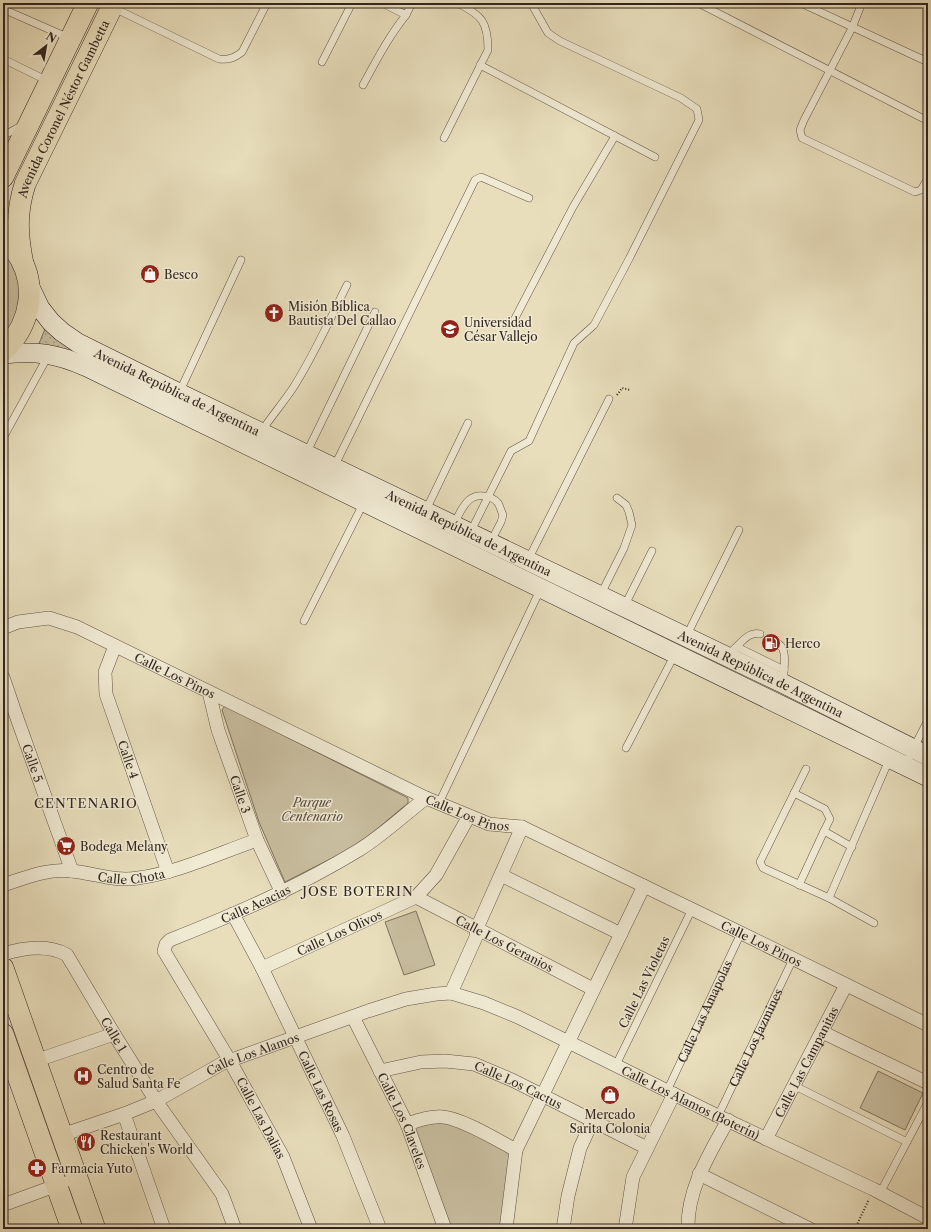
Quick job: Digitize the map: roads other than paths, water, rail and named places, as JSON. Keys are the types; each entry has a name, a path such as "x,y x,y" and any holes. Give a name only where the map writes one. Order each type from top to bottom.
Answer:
{"main road":[{"name":"Avenida Coronel Néstor Gambetta","path":"3,177 88,3"},
{"name":"Avenida Coronel Néstor Gambetta","path":"23,264 19,243 18,211 25,184 113,5"},
{"path":"3,237 14,249 23,264 29,285 29,300 21,329 11,343 3,350"},
{"name":"Avenida República de Argentina","path":"29,285 40,308 51,322 62,332 118,373 205,415 318,465"},
{"name":"Avenida República de Argentina","path":"3,354 33,352 50,354 118,373 178,393 205,415 261,432 368,494 541,588 675,654 909,757"},
{"name":"Avenida República de Argentina","path":"368,494 425,512 686,637 731,652 784,677 909,757 928,777"},
{"path":"3,968 95,1229"},
{"path":"3,1034 72,1229"}],"street":[{"name":"Calle Los Pinos","path":"3,628 18,622 48,618 77,627 426,798 439,802 489,824 522,827 928,1025"},
{"name":"Calle 4","path":"115,646 105,672 106,694 168,872"},
{"name":"Calle 5","path":"3,677 72,871"},
{"name":"Calle 3","path":"209,692 218,730 257,840 282,893"},
{"name":"Calle Acacias","path":"164,951 166,944 170,940 282,893 360,849 426,798"},
{"path":"416,897 436,876 469,816"},
{"path":"451,992 476,938 477,928 522,827"},
{"name":"Calle Chota","path":"3,885 41,873 58,870 121,879 137,879 168,872 257,840"},
{"path":"500,875 621,934"},
{"path":"506,1229 516,1150 644,886"},
{"name":"Calle Los Geranios","path":"416,897 593,989"},
{"name":"Calle Los Olivos","path":"262,968 416,897"},
{"name":"Calle Las Rosas","path":"234,914 262,968 343,1136 380,1229"},
{"name":"Calle 1","path":"3,954 20,950 42,948 60,951 67,955 156,1101 222,1194 235,1229"},
{"name":"Calle Las Dalias","path":"164,951 230,1061 283,1157 311,1229"},
{"name":"Calle Las Campanitas","path":"766,1139 846,985"},
{"name":"Calle Los Alamos (Boterín)","path":"451,992 484,1003 568,1042 766,1139 877,1191 928,1218"},
{"name":"Calle Los Alamos","path":"62,1135 124,1114 156,1101 230,1061 406,999 451,992"},
{"name":"Calle Los Claveles","path":"352,1017 407,1124 445,1229"},
{"path":"822,1032 928,1083"},
{"path":"35,1061 114,1034"},
{"name":"Calle Los Cactus","path":"380,1071 421,1062 445,1060 474,1064 512,1080 647,1148"},
{"name":"Calle Las Amapolas","path":"625,1229 632,1177 647,1148 671,1092"},
{"path":"124,1114 164,1229"},
{"path":"407,1124 432,1117 445,1117 474,1128 516,1150"},
{"name":"Calle Los Jazmines","path":"688,1229 687,1217 690,1200 699,1174 723,1118"},
{"path":"564,1229 568,1196 580,1148 593,1120"},
{"path":"699,1174 804,1228"},
{"path":"3,1205 78,1178"},
{"path":"926,1229 928,1225"}],"lane":[{"path":"113,5 219,59 227,60 236,57 242,52 267,3"},
{"path":"322,62 352,3"},
{"path":"382,3 406,15"},
{"path":"363,85 377,58 406,15 412,3"},
{"path":"444,138 488,50 488,34 482,20 473,11 457,3"},
{"path":"462,529 488,496 511,451 529,441 574,343 594,325 699,120 697,109 681,98 560,41 548,33 531,3"},
{"path":"698,3 928,121"},
{"path":"801,3 928,62"},
{"path":"862,3 852,28 800,130 802,138 915,192 921,190 928,178"},
{"path":"3,9 70,39"},
{"path":"3,59 50,82"},
{"path":"480,65 655,157"},
{"path":"3,136 30,122"},
{"path":"512,324 573,207 615,136"},
{"path":"318,465 475,180 481,177 529,198"},
{"path":"178,393 241,260"},
{"path":"261,432 274,412 293,388 311,357 347,285"},
{"path":"318,465 375,312"},
{"path":"3,438 50,354"},
{"path":"528,561 609,399"},
{"path":"425,512 468,423"},
{"path":"304,621 368,494"},
{"path":"462,529 462,508 470,499 480,496 488,496 498,503 503,515 490,543"},
{"path":"600,596 624,548 632,525 626,505 617,498"},
{"path":"686,637 739,530"},
{"path":"624,607 652,551"},
{"path":"439,802 541,588"},
{"path":"731,652 749,634 755,632 760,634"},
{"path":"779,644 783,647 784,652 784,677"},
{"path":"626,748 675,654"},
{"path":"829,898 852,847 909,757 928,720"},
{"path":"806,769 760,862 763,868 829,898 874,922"},
{"path":"794,794 825,809 830,819 799,885"},
{"path":"824,832 852,847"},
{"name":"Calle Las Violetas","path":"616,1065 692,909"},
{"name":"Calle Las Amapolas","path":"671,1092 741,933"},
{"name":"Calle Los Jazmines","path":"723,1118 793,959"},
{"path":"793,1085 906,1142"},
{"path":"877,1191 928,1102"}],"place":[{"name":"Besco","path":"150,274"},
{"name":"Misión Bíblica Bautista Del Callao","path":"274,313"},
{"name":"Universidad César Vallejo","path":"450,329"},
{"name":"Herco","path":"771,643"},
{"name":"Bodega Melany","path":"66,846"},
{"name":"Centro de Salud Santa Fe","path":"83,1076"},
{"name":"Mercado Sarita Colonia","path":"610,1095"},
{"name":"Restaurant Chicken's World","path":"86,1142"},
{"name":"Farmacia Yuto","path":"37,1168"}],"district":[{"name":"CENTENARIO","path":"86,803"},
{"name":"JOSE BOTERIN","path":"358,891"}],"park label":[{"name":"Parque Centenario","path":"312,809"}]}
